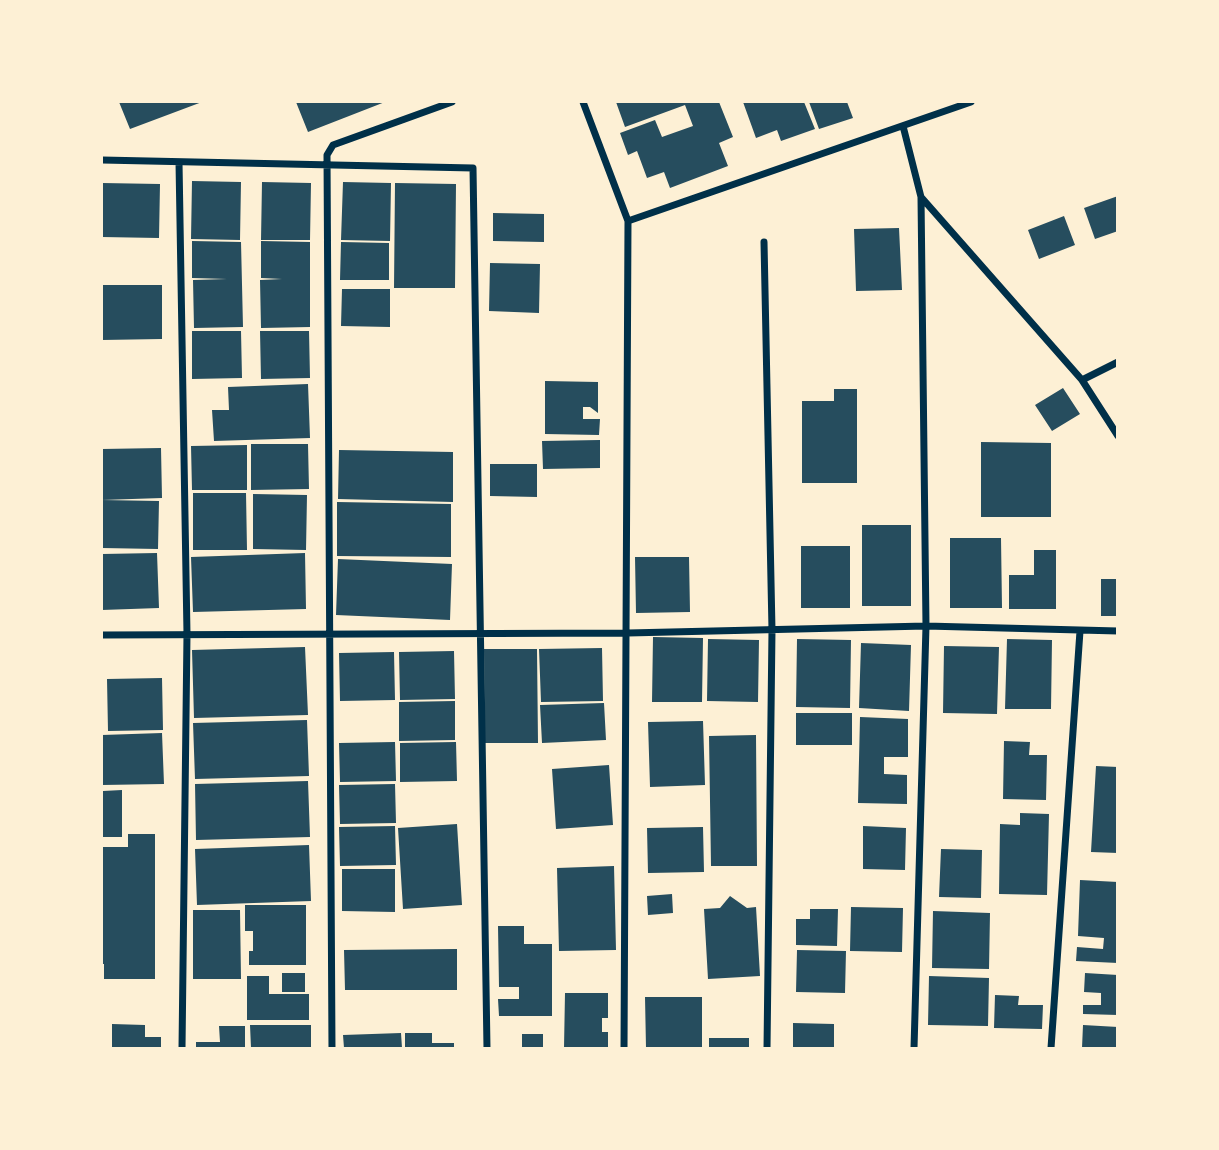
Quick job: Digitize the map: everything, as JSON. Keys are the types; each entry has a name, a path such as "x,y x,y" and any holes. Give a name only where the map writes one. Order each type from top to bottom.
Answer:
{"street":[{"path":"332,1048 326,164 329,149 333,145 452,102"},
{"path":"583,102 628,221 624,1048"},
{"path":"628,221 971,102"},
{"path":"903,126 921,197 926,626 914,1048"},
{"path":"102,160 473,168 487,1048"},
{"path":"179,162 187,634 182,1048"},
{"path":"921,197 1082,380 1118,436"},
{"path":"764,242 772,630 767,1048"},
{"path":"1082,380 1118,362"},
{"path":"102,635 628,633 926,626 1118,631"},
{"path":"1051,1048 1080,631"}],"building":[{"path":"119,102 202,102 130,129"},
{"path":"296,102 385,102 308,132"},
{"path":"616,102 719,102 733,137 719,143 728,166 670,188 664,172 647,178 637,151 628,155 620,133 655,120 662,137 693,126 685,105 625,127"},
{"path":"743,102 804,102 815,129 781,141 777,130 756,138"},
{"path":"809,102 847,102 853,118 819,129"},
{"path":"192,181 241,182 240,240 191,239"},
{"path":"262,182 311,183 310,240 261,240"},
{"path":"343,182 391,183 390,241 341,240"},
{"path":"102,183 160,184 159,238 102,237"},
{"path":"395,183 456,184 455,288 394,288"},
{"path":"1118,196 1118,231 1095,239 1084,208"},
{"path":"493,213 544,214 544,242 493,241"},
{"path":"1064,216 1075,245 1039,259 1028,230"},
{"path":"899,228 902,290 856,291 854,229"},
{"path":"192,241 241,242 243,327 194,328 193,280 227,279 192,278"},
{"path":"261,241 310,242 310,327 261,328 260,280 282,279 261,278"},
{"path":"341,242 389,243 389,280 340,280"},
{"path":"490,263 540,264 539,313 489,311"},
{"path":"102,285 162,285 162,339 102,340"},
{"path":"342,289 390,289 390,327 341,326"},
{"path":"192,331 241,331 242,378 192,379"},
{"path":"260,331 309,331 310,378 261,379"},
{"path":"545,381 598,382 598,413 590,407 583,407 583,419 600,419 599,435 545,434"},
{"path":"308,384 310,438 214,441 212,410 229,410 228,387"},
{"path":"1063,388 1080,414 1052,431 1035,405"},
{"path":"834,389 857,389 857,483 802,483 802,401 834,401"},
{"path":"600,440 600,468 543,469 542,441"},
{"path":"981,442 1051,443 1051,517 981,517"},
{"path":"251,444 308,444 309,489 251,490"},
{"path":"247,445 247,490 192,490 191,446"},
{"path":"161,448 162,498 102,500 102,449"},
{"path":"339,450 453,452 453,502 338,499"},
{"path":"490,464 537,464 537,497 490,496"},
{"path":"193,493 246,493 247,550 193,550"},
{"path":"253,494 307,495 306,550 253,549"},
{"path":"102,500 159,501 158,549 102,548"},
{"path":"337,502 451,504 451,557 337,556"},
{"path":"862,525 911,525 911,606 862,606"},
{"path":"950,538 1001,538 1002,608 950,608"},
{"path":"801,546 850,546 850,608 801,608"},
{"path":"1034,550 1056,550 1056,609 1009,609 1009,575 1034,575"},
{"path":"157,553 159,608 102,610 102,554"},
{"path":"305,553 306,609 193,612 191,557"},
{"path":"635,557 689,557 690,612 636,613"},
{"path":"338,559 452,564 450,620 336,615"},
{"path":"1101,579 1118,579 1118,616 1101,616"},
{"path":"653,637 703,638 702,702 652,702"},
{"path":"708,639 759,640 758,702 707,701"},
{"path":"797,639 851,640 850,708 796,707"},
{"path":"1007,639 1052,640 1051,709 1005,709"},
{"path":"861,643 911,645 909,711 859,708"},
{"path":"944,646 999,647 997,714 943,713"},
{"path":"305,647 308,715 194,718 192,650"},
{"path":"602,648 603,701 541,702 539,649"},
{"path":"484,649 537,649 538,743 485,743"},
{"path":"454,651 455,699 400,700 399,652"},
{"path":"394,652 395,700 340,701 339,653"},
{"path":"162,678 163,730 108,731 107,679"},
{"path":"455,701 455,740 399,741 399,702"},
{"path":"604,703 606,740 542,743 540,705"},
{"path":"796,713 852,713 852,745 796,745"},
{"path":"860,717 908,719 908,757 884,757 884,774 907,775 907,804 858,803"},
{"path":"307,720 309,776 195,779 193,723"},
{"path":"703,721 705,785 650,787 648,722"},
{"path":"162,733 164,784 102,785 102,735"},
{"path":"756,735 757,866 711,866 709,736"},
{"path":"1004,741 1030,742 1029,755 1047,755 1046,800 1003,799"},
{"path":"395,742 396,781 340,782 339,743"},
{"path":"456,742 457,781 400,782 400,743"},
{"path":"609,765 613,825 556,829 552,769"},
{"path":"1096,766 1118,767 1118,853 1091,852"},
{"path":"308,781 310,837 196,840 195,784"},
{"path":"395,784 396,823 340,824 339,785"},
{"path":"122,790 122,837 103,837 103,791"},
{"path":"1020,813 1049,814 1047,895 999,894 1000,824 1020,825"},
{"path":"457,824 462,905 403,909 398,828"},
{"path":"395,826 396,865 340,866 339,827"},
{"path":"863,826 906,828 905,870 863,869"},
{"path":"703,827 704,872 648,873 647,828"},
{"path":"128,834 155,834 155,979 104,979 102,847 128,847"},
{"path":"309,845 311,901 197,905 195,849"},
{"path":"941,849 982,850 981,898 939,897"},
{"path":"614,866 616,950 559,951 557,868"},
{"path":"342,869 395,869 395,912 342,911"},
{"path":"1080,880 1118,882 1118,963 1076,961 1077,947 1103,949 1104,938 1078,936"},
{"path":"672,894 673,913 648,915 647,896"},
{"path":"730,896 747,908 756,907 760,976 708,979 704,909 720,908"},
{"path":"245,905 306,905 306,965 249,965 249,951 253,951 253,931 245,931"},
{"path":"851,907 903,908 902,952 850,951"},
{"path":"810,909 838,909 837,946 796,945 796,919 810,919"},
{"path":"193,910 240,910 241,979 193,979"},
{"path":"933,911 990,913 989,969 932,968"},
{"path":"498,926 524,926 524,944 552,944 552,1016 499,1016 498,999 519,999 519,987 499,987"},
{"path":"457,949 457,990 345,990 344,950"},
{"path":"797,950 846,951 845,993 796,992"},
{"path":"282,973 305,973 305,992 282,992"},
{"path":"1085,973 1118,975 1118,1015 1083,1014 1083,1005 1101,1005 1101,993 1084,992"},
{"path":"247,976 269,976 269,994 309,994 309,1020 247,1020"},
{"path":"929,976 989,978 988,1026 928,1025"},
{"path":"565,993 608,993 608,1018 602,1018 602,1032 608,1032 608,1048 564,1048"},
{"path":"995,995 1019,996 1018,1005 1043,1005 1042,1029 994,1028"},
{"path":"645,997 702,997 702,1048 646,1048"},
{"path":"793,1023 834,1024 834,1048 793,1048"},
{"path":"112,1024 145,1025 145,1037 161,1037 161,1048 112,1048"},
{"path":"250,1025 311,1025 311,1048 251,1048"},
{"path":"1083,1025 1118,1027 1118,1048 1082,1048"},
{"path":"219,1026 245,1026 245,1048 196,1048 196,1042 220,1042"},
{"path":"401,1033 402,1048 344,1048 343,1035"},
{"path":"405,1033 432,1033 432,1043 454,1043 454,1048 405,1048"},
{"path":"522,1034 543,1034 543,1048 522,1048"},
{"path":"709,1038 749,1038 749,1048 709,1048"}]}
